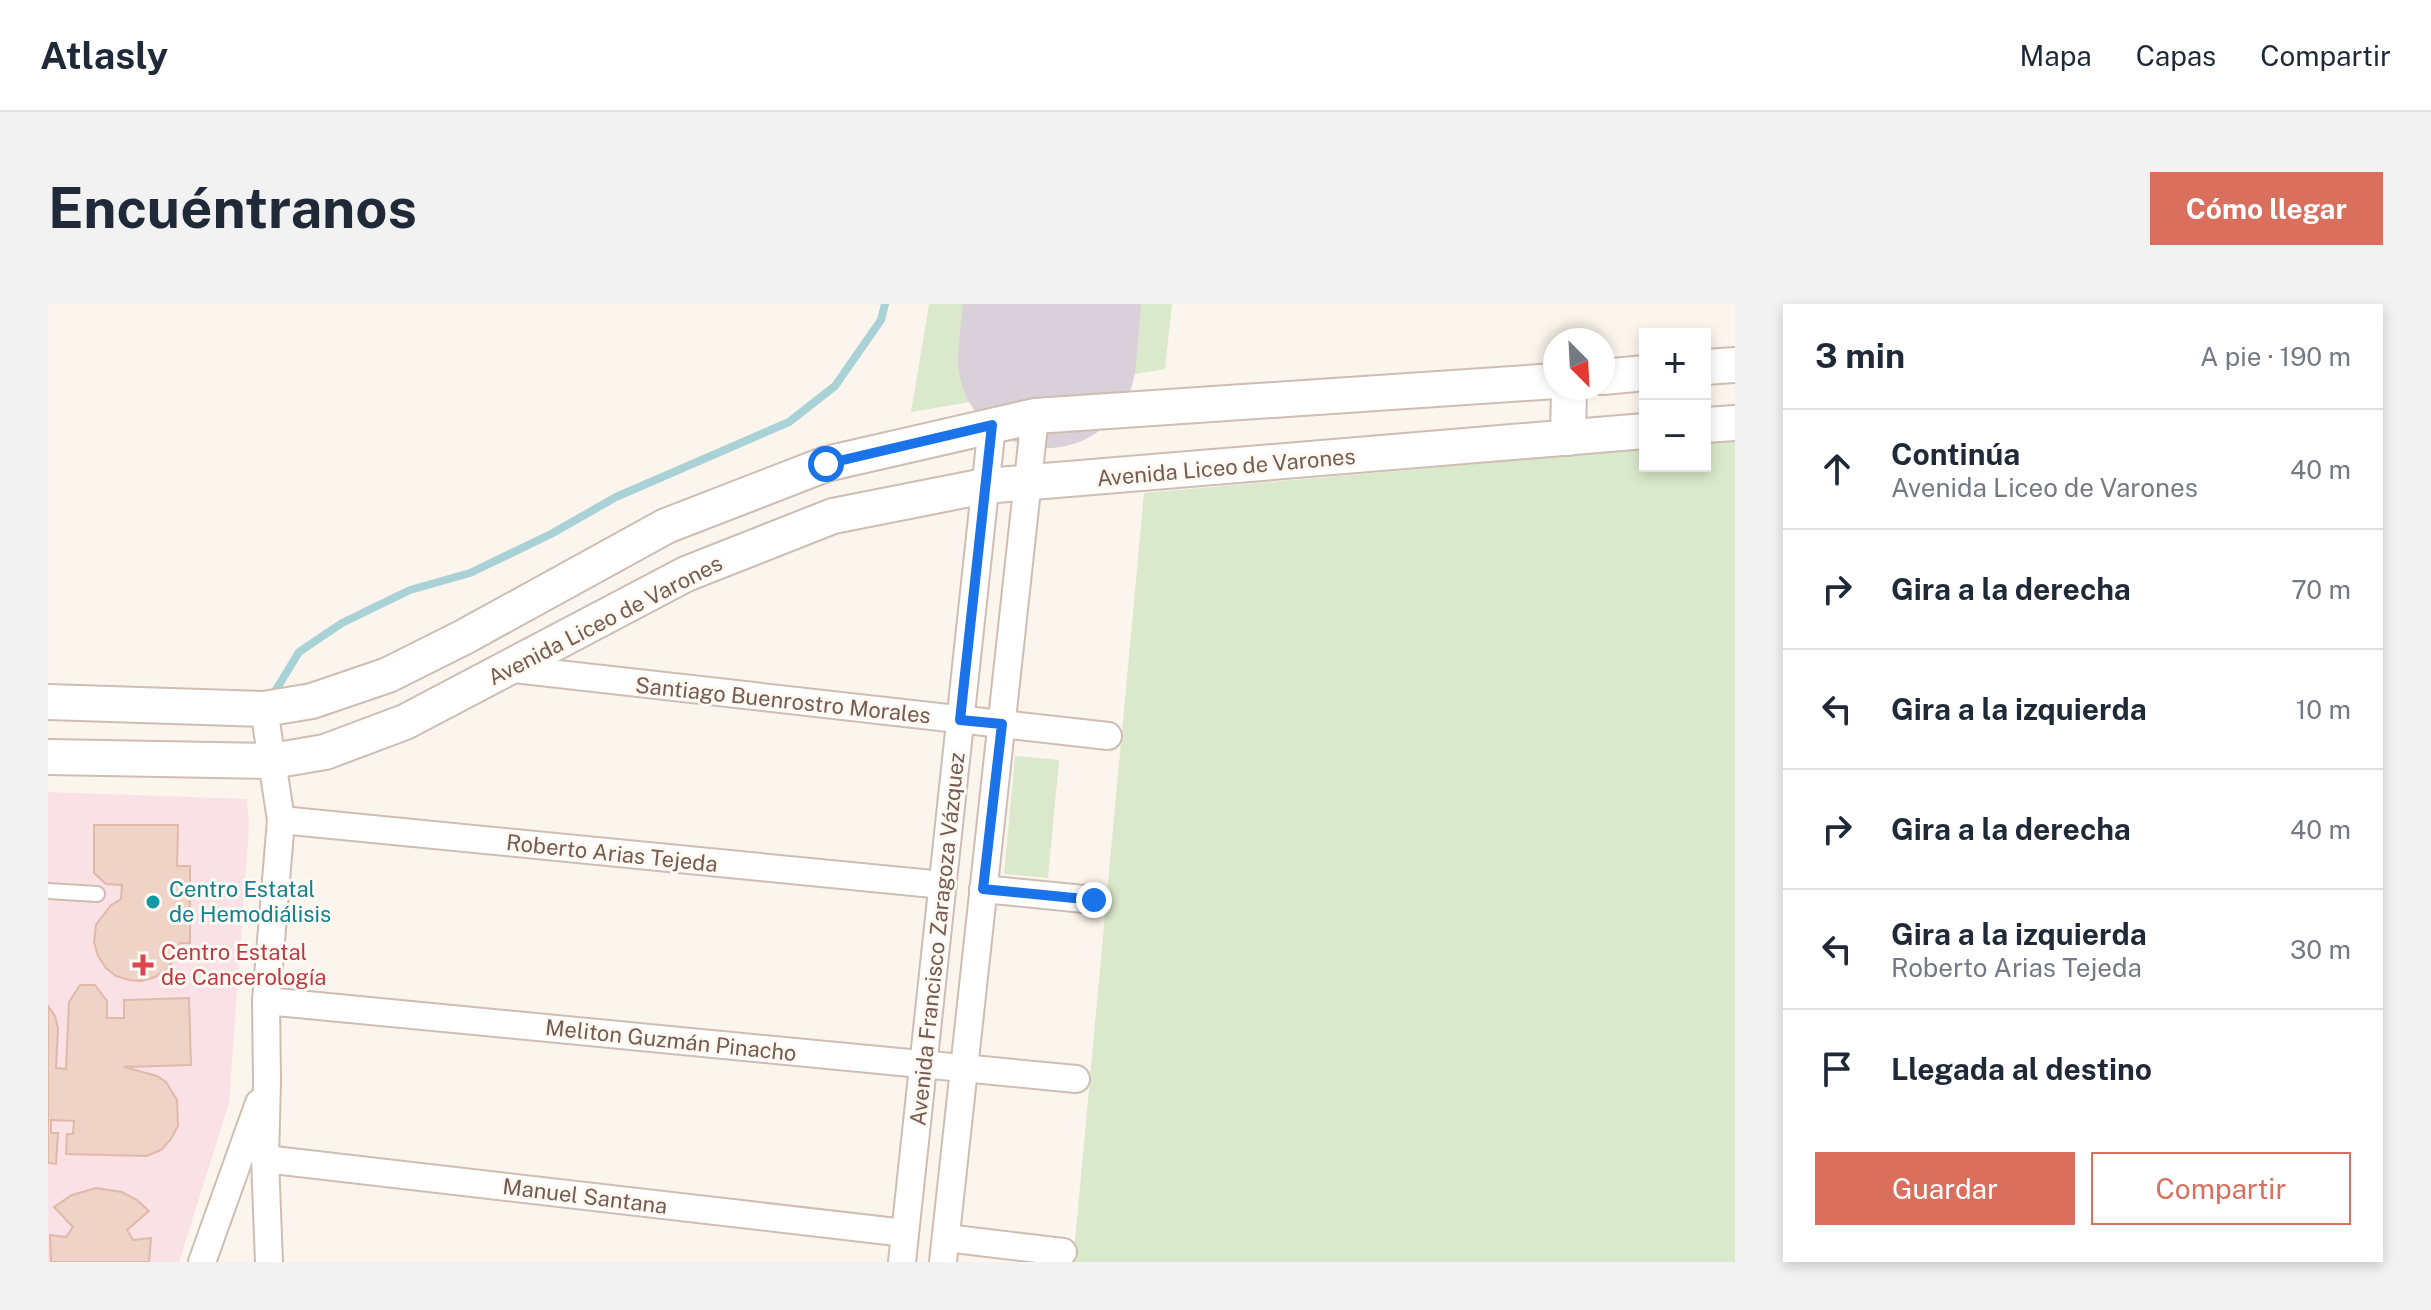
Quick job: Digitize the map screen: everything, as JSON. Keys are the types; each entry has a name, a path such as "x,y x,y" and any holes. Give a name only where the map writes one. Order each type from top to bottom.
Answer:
{"street":[{"path":"1711,367 1735,365"},
{"path":"1615,376 1639,374"},
{"path":"48,702 264,709 312,701 388,675 464,637 666,526 826,464 992,425 1035,416 1543,382"},
{"path":"1568,438 1569,400"},
{"name":"Avenida Francisco Zaragoza Vázquez","path":"944,1250 1035,416"},
{"path":"1711,425 1735,423"},
{"name":"Avenida Francisco Zaragoza Vázquez","path":"902,1262 992,425"},
{"name":"Avenida Liceo de Varones","path":"48,757 272,761 325,752 405,722 686,574 833,516 985,486 1639,432"},
{"name":"Santiago Buenrostro Morales","path":"505,668 1108,736"},
{"path":"264,709 281,820 266,1001 265,1159 269,1262"},
{"name":"Roberto Arias Tejeda","path":"281,820 943,885"},
{"path":"983,889 1094,900"},
{"name":"Meliton Guzmán Pinacho","path":"266,1001 1076,1079"},
{"path":"202,1262 267,1081"},
{"name":"Manuel Santana","path":"265,1159 905,1233"},
{"path":"944,1250 1063,1252"}],"lane":[{"path":"48,891 97,894"}],"shaded area":[{"name":"Centro Estatal de Cancerología","path":"48,792 247,799 249,827 229,1103 179,1262 48,1262"}],"green space":[{"path":"929,304 1172,304 1165,369 911,412"},
{"path":"1735,441 1735,1262 1073,1262 1144,493 1639,450 1639,472 1711,472 1711,443"},
{"path":"1015,756 1059,760 1048,878 1004,874"}],"building":[{"name":"Centro Estatal de Hemodiálisis","path":"94,825 178,825 177,866 190,866 190,943 180,943 167,969 155,977 142,981 116,976 98,956 94,942 96,925 111,905 121,899 122,885 106,884 94,873"},
{"path":"80,985 95,985 107,1001 107,1018 124,1018 124,1000 189,998 191,1065 124,1067 157,1076 166,1082 177,1100 178,1126 161,1150 147,1156 66,1154 67,1134 73,1134 74,1121 51,1120 51,1133 58,1133 56,1164 48,1163 48,1006 58,1028 56,1068 66,1069 69,1002"},
{"path":"96,1188 122,1192 149,1211 127,1230 133,1240 151,1238 149,1262 51,1262 50,1235 66,1237 73,1227 54,1207 72,1195"}],"waterway":[{"path":"271,698 299,652 342,623 410,590 470,573 551,534 616,497 789,422 835,386 881,320 885,304"}],"runway":[{"path":"1047,359 1052,304"}],"place":[{"name":"Centro Estatal de Hemodiálisis","path":"153,902"},
{"name":"Centro Estatal de Cancerología","path":"143,965"}],"route":[{"path":"826,464 992,425 960,720 1002,724 983,889 1094,900"}]}
